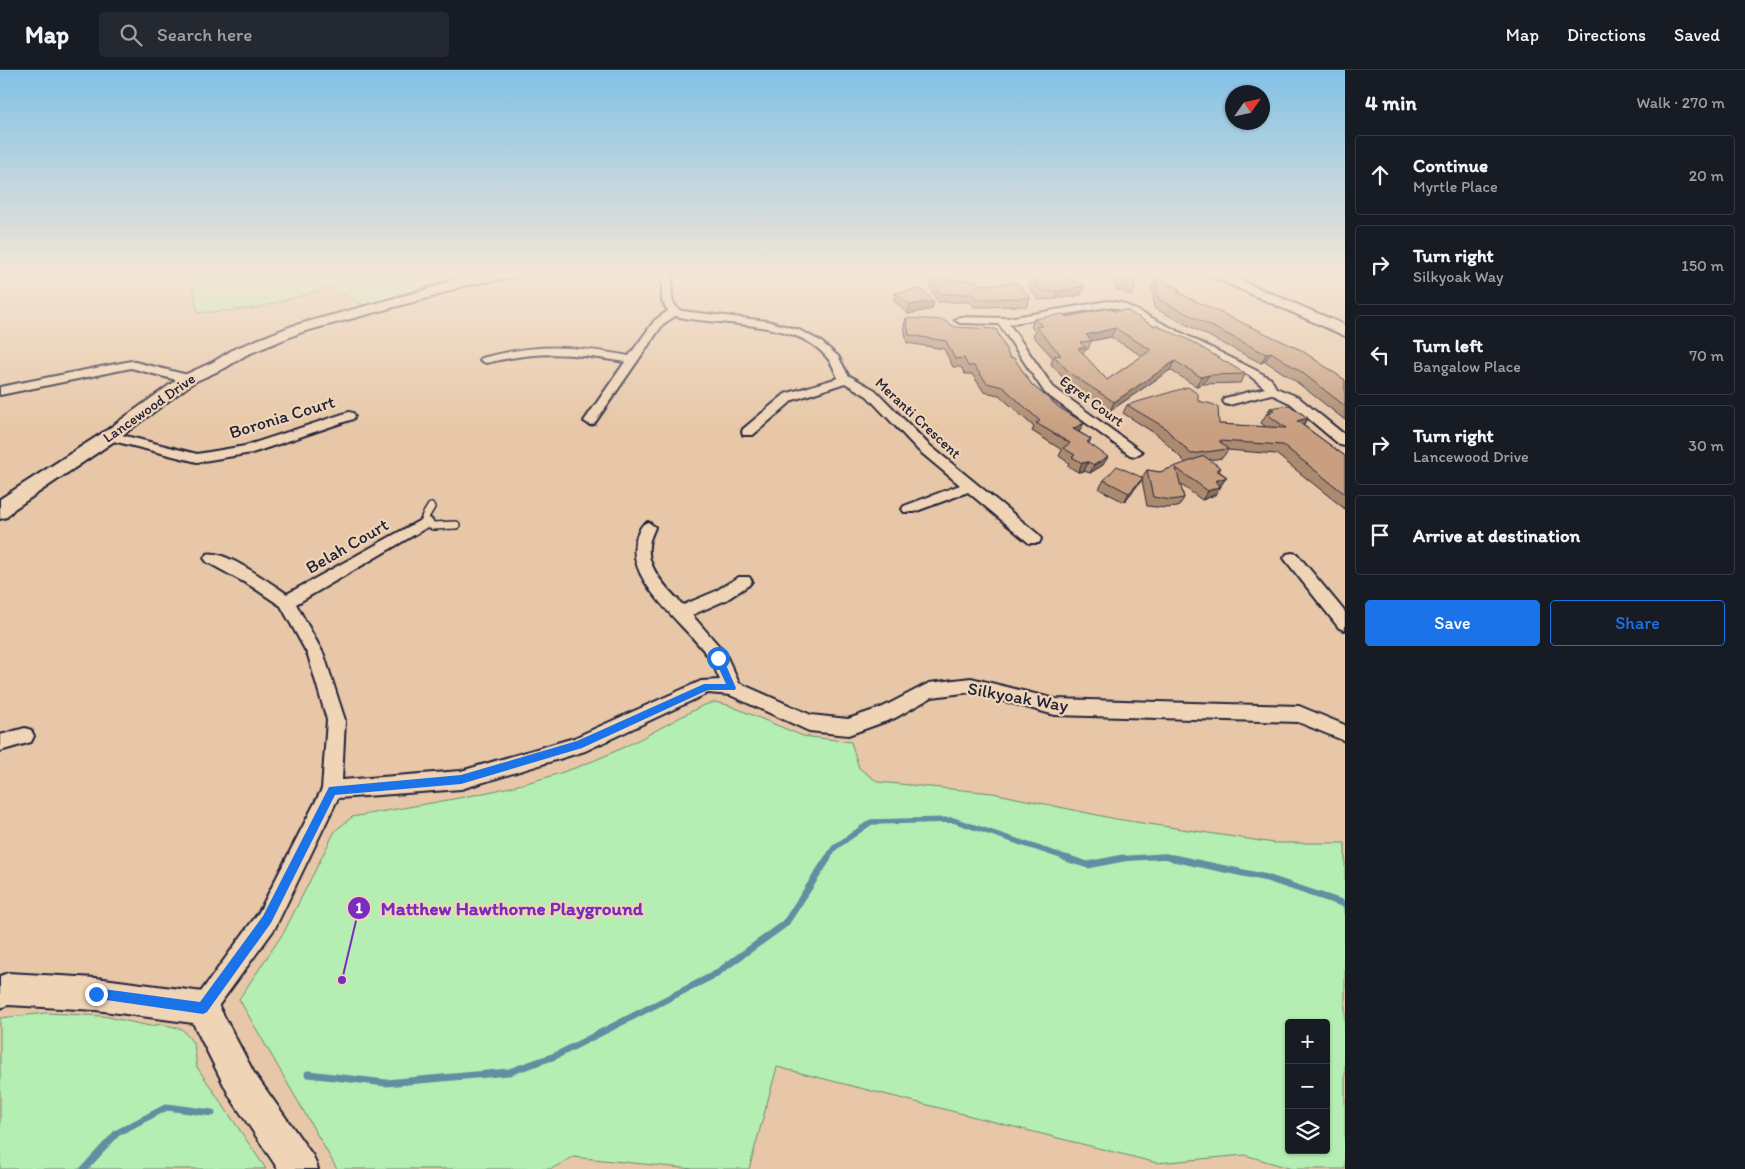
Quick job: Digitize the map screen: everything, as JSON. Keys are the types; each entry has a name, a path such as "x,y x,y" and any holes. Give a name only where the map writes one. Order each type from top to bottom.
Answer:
{"street":[{"name":"Lancewood Drive","path":"0,512 7,504 110,436 188,378 219,365 240,352 297,329 314,324"},
{"path":"590,421 657,324"},
{"path":"748,432 789,397 846,379 834,358 816,343 795,332 768,324"},
{"name":"Egret Court","path":"1004,324 1049,390 1135,452"},
{"path":"1157,324 1242,366 1264,380 1272,390 1294,400 1345,442"},
{"path":"1329,324 1345,331"},
{"path":"486,360 515,352 552,348 632,360"},
{"path":"0,391 131,364 188,378"},
{"name":"Meranti Crescent","path":"846,379 871,393 912,436 1034,539"},
{"path":"1229,401 1272,390"},
{"name":"Boronia Court","path":"110,436 197,458 247,450 349,416"},
{"path":"909,509 970,486"},
{"name":"Belah Court","path":"287,602 429,514"},
{"path":"648,527 641,546 644,564 655,584 718,658 732,688"},
{"path":"203,1008 267,920 332,790 336,720 316,654 287,602 256,582 212,558"},
{"path":"1292,558 1345,624"},
{"path":"680,613 720,596 744,581"},
{"name":"Silkyoak Way","path":"332,790 461,780 578,745 707,686 732,688 809,723 848,727 889,713 929,690 971,685 1055,707 1299,714 1345,733"},
{"path":"0,743 25,736"},
{"path":"0,992 8,990 96,994 203,1008"},
{"path":"203,1008 242,1085 300,1169"}],"lane":[{"path":"429,514 433,526 456,525"}],"green space":[{"path":"714,702 728,705 803,736 851,742 859,768 878,782 993,793 1116,819 1274,843 1345,843 1345,1169 1292,1169 1245,1155 1157,1163 777,1067 749,1169 693,1169 573,1157 551,1169 337,1169 239,999 284,932 335,831 352,817 481,794 545,778 607,755 702,706"},
{"path":"46,1013 103,1016 150,1026 162,1024 182,1029 194,1044 197,1067 266,1169 0,1169 0,1018"}],"building":[{"path":"907,324 950,324 955,327 996,329 1010,358 1014,358 1032,385 1060,408 1084,423 1073,429 1091,439 1087,442 1108,457 1094,465 1088,462 1082,463 1072,457 1075,455 1063,448 1070,443 1036,423 1040,421 1003,387 987,383 974,366 968,366 964,358 955,359 946,341 909,335"},
{"path":"1041,324 1156,325 1189,340 1246,374 1201,377 1175,361 1114,402 1071,374 1054,356 1061,355 1036,327 1043,326","holes":["1115,328 1151,350 1107,380 1078,348 1086,348 1080,342 1092,341 1086,335"]},
{"path":"1208,324 1246,324 1301,350 1345,380 1345,406 1300,371 1271,352 1266,354"},
{"path":"1188,387 1198,394 1198,401 1218,407 1219,424 1286,428 1267,414 1272,413 1269,411 1274,410 1270,408 1289,405 1308,418 1297,421 1345,456 1345,494 1283,445 1219,441 1228,449 1191,454 1164,427 1127,405"},
{"path":"1204,456 1221,468 1216,470 1227,477 1215,481 1221,486 1208,491 1176,468 1184,498 1171,500 1153,497 1147,470 1160,472"},
{"path":"1117,466 1143,478 1129,493 1104,480"}],"waterway":[{"path":"827,859 834,848 871,822 953,820 1070,859"},
{"path":"1118,859 1165,856 1179,859"},
{"path":"308,1074 386,1083 509,1072 555,1056 714,975 785,924 828,858"},
{"path":"1066,858 1088,865 1118,859"},
{"path":"1118,859 1123,858"},
{"path":"1173,858 1267,878 1345,904"},
{"path":"84,1169 117,1133 167,1107 212,1113"}],"place":[{"name":"Matthew Hawthorne Playground","path":"342,980"}],"route":[{"path":"96,994 203,1008 267,920 332,790 461,780 578,745 707,686 732,688 718,658"}]}
